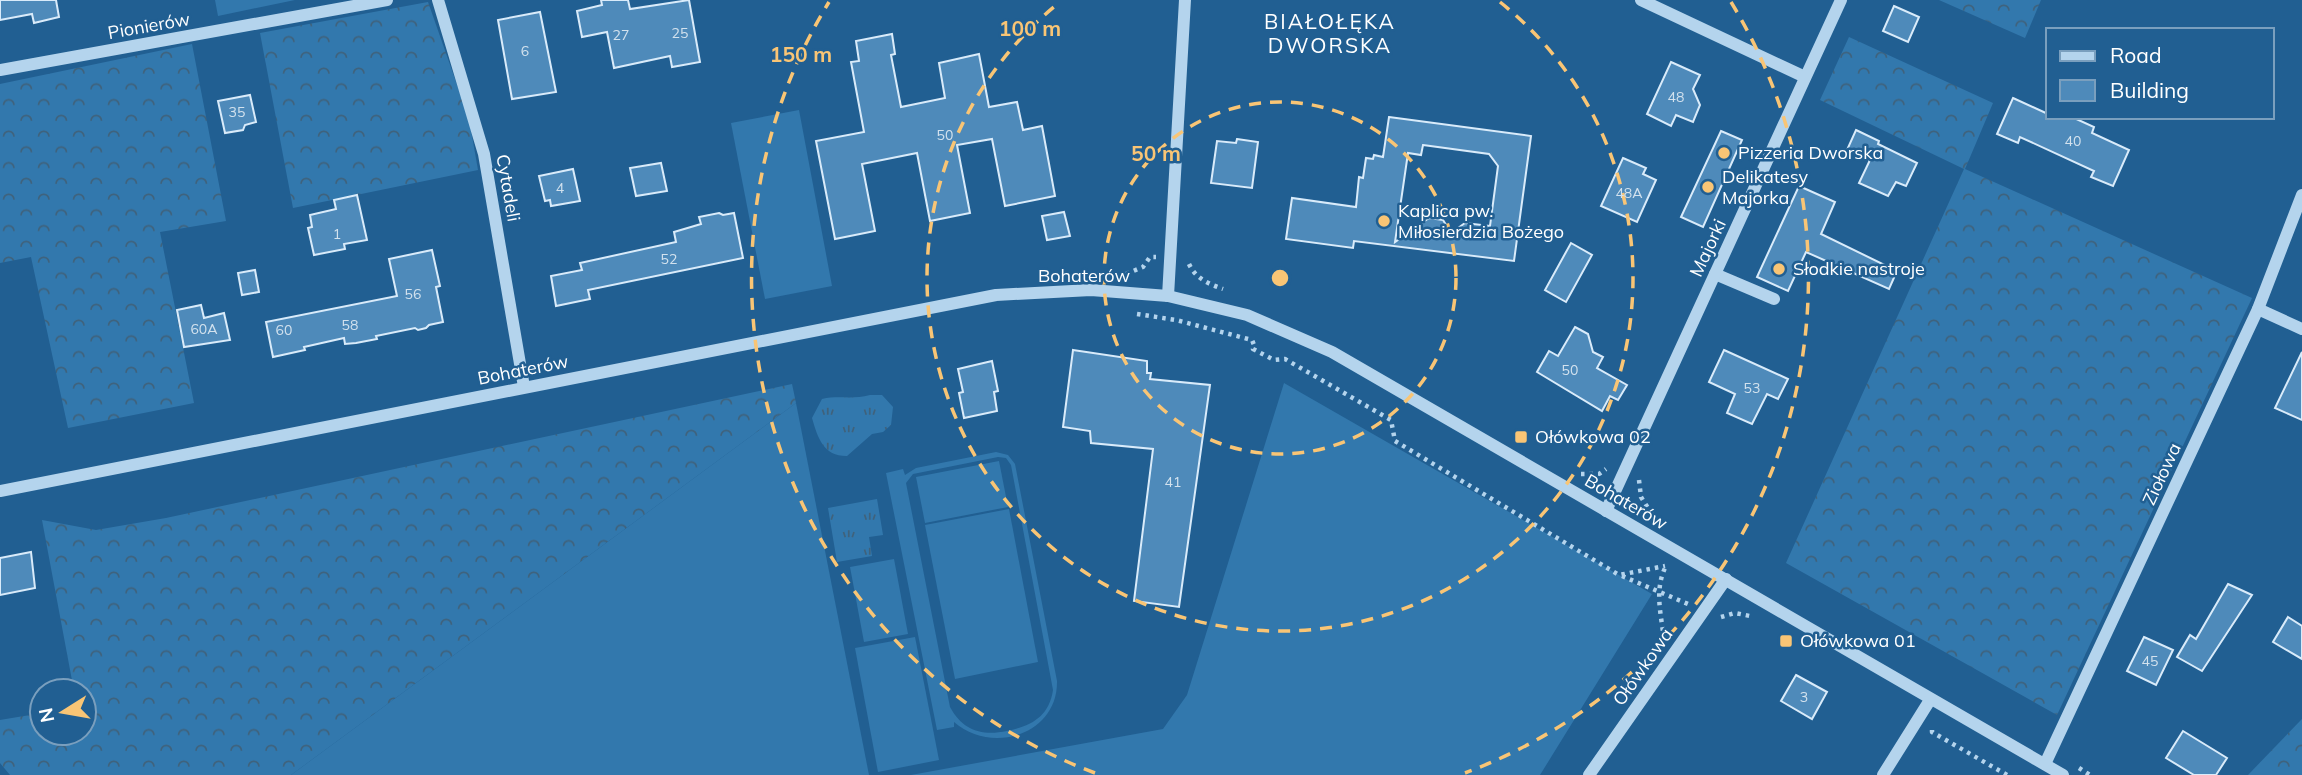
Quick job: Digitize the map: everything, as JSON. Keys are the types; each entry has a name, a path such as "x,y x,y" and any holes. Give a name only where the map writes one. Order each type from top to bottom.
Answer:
{"street":[{"name":"Pionierów","path":"0,70 387,0"},
{"name":"Cytadeli","path":"438,0 484,154 524,387"},
{"path":"1168,296 1185,0"},
{"path":"1641,0 1805,77"},
{"name":"Majorki","path":"1606,511 1841,0"},
{"name":"Ziołowa","path":"2045,764 2258,309 2302,195"},
{"path":"1715,274 1774,299"},
{"name":"Bohaterów","path":"0,491 996,295 1091,290 1168,296 1247,315 1332,352 2063,775"},
{"path":"2258,309 2302,329"},
{"name":"Ołówkowa","path":"1589,775 1726,579"},
{"path":"1883,775 1930,700"}],"path":[{"path":"1115,292 1118,275 1129,274 1143,267 1150,257 1188,257 1190,268 1197,276 1208,284 1232,292"},
{"path":"1125,312 1176,320 1252,340 1252,349 1274,360 1285,359 1293,363 1391,420 1395,440 1619,575 1718,618 1735,613 1755,617"},
{"path":"1671,633 1665,643 1658,592 1659,579 1674,550"},
{"path":"1619,575 1666,566"},
{"path":"1683,614 1689,604"},
{"path":"1923,712 1930,719 1932,732 2007,775"}],"green space":[{"path":"215,0 295,0 218,16"},
{"path":"1939,0 2041,0 2025,38"},
{"path":"428,2 469,119 478,170 293,208 260,33"},
{"path":"1849,37 1993,103 1965,169 2252,298 2057,715 1786,563 1964,169 1820,100"},
{"path":"192,44 226,221 160,232 194,403 68,428 31,257 0,263 0,84"},
{"path":"799,110 832,286 765,299 731,123"},
{"path":"1284,383 1652,594 1540,775 911,775 1163,729 1187,695"},
{"path":"792,384 796,403 291,775 10,775 0,763 0,720 28,715 28,747 98,747 98,677 71,677 42,520 96,530 166,518"},
{"path":"882,395 893,407 891,425 883,432 872,434 847,456 832,453 819,439 812,418 822,399"},
{"path":"796,403 869,775 291,775"},
{"path":"996,452 1008,455 1015,464 1057,681 1054,700 1047,715 1020,734 1003,738 986,737 969,732 954,722 954,727 937,730 886,473 903,469 905,475 916,468","holes":["998,457 1006,458 1011,465 1053,690 1048,707 1038,719 1016,729 989,733 967,726 950,707 906,483 913,474"]},
{"path":"999,461 1008,507 925,523 916,477"},
{"path":"877,499 883,535 869,537 872,556 837,562 828,508"},
{"path":"1009,509 1038,662 955,679 925,525"},
{"path":"894,559 908,634 864,642 850,567"},
{"path":"915,637 939,760 878,772 855,648"},
{"path":"2302,719 2302,775 2248,775"}],"building":[{"path":"0,0 56,0 59,17 34,23 32,14 0,20"},
{"path":"601,0 628,0 630,9 689,0 700,62 672,67 670,56 614,68 607,32 582,37 577,11 602,5"},
{"path":"1894,6 1919,17 1908,42 1883,31"},
{"path":"540,12 556,92 512,99 498,20"},
{"path":"892,34 895,54 891,55 901,107 945,98 939,63 979,54 989,107 1017,102 1023,130 1042,126 1055,196 1005,206 992,139 957,145 970,213 930,221 917,153 862,164 875,231 835,239 816,141 864,132 851,62 859,61 856,41"},
{"path":"1671,62 1700,75 1693,89 1700,105 1693,122 1676,115 1671,126 1647,114"},
{"path":"250,95 256,122 245,125 243,130 225,133 218,101"},
{"path":"2013,98 2046,113 2046,119 2076,119 2094,127 2092,133 2129,150 2113,186 2091,177 2094,171 2020,137 2018,143 1997,134"},
{"path":"1389,117 1531,136 1514,261 1354,241 1353,248 1286,239 1292,198 1356,207 1359,177 1363,178 1366,158 1373,159 1374,155 1383,157","holes":["1423,145 1489,154 1498,166 1490,226 1465,223 1451,233 1443,220 1429,218 1395,242 1408,153 1421,155"]},
{"path":"1856,130 1917,163 1906,186 1896,182 1888,196 1859,183 1870,160 1847,150"},
{"path":"1721,131 1742,140 1703,227 1681,217"},
{"path":"1237,139 1258,142 1252,188 1211,183 1217,141 1236,143"},
{"path":"1623,158 1646,168 1643,174 1656,180 1637,222 1601,206"},
{"path":"661,163 667,191 636,196 630,168"},
{"path":"573,169 580,201 551,206 550,200 545,201 539,176"},
{"path":"1799,186 1835,202 1821,234 1897,271 1889,289 1806,252 1788,291 1757,277"},
{"path":"357,195 367,240 344,244 345,249 314,255 308,228 312,227 310,215 336,209 334,200"},
{"path":"1064,212 1070,236 1047,240 1042,216"},
{"path":"734,213 743,258 588,290 590,299 556,306 551,276 582,270 580,263 676,242 674,232 701,224 699,217"},
{"path":"1571,243 1592,255 1566,302 1545,290"},
{"path":"432,250 440,286 436,287 443,322 418,330 415,328 376,336 377,339 356,343 345,344 344,338 273,357 266,322 397,296 389,259"},
{"path":"255,270 259,292 242,295 238,273"},
{"path":"201,305 204,318 224,313 230,340 184,347 177,310"},
{"path":"1575,327 1588,334 1593,352 1603,357 1597,368 1627,385 1618,400 1610,396 1602,411 1537,372 1549,351 1558,356"},
{"path":"1073,350 1147,361 1150,379 1210,385 1179,607 1134,601 1153,449 1091,443 1090,431 1063,427"},
{"path":"1724,350 1788,379 1778,399 1767,394 1752,424 1727,413 1735,394 1709,382"},
{"path":"2302,352 2302,420 2275,408"},
{"path":"992,361 998,391 994,392 997,411 964,418 959,393 963,392 958,369"},
{"path":"31,552 35,588 0,595 0,558"},
{"path":"2228,584 2252,595 2202,671 2177,657 2190,635 2196,639"},
{"path":"2288,617 2302,626 2302,659 2273,642"},
{"path":"2144,637 2173,650 2156,685 2127,671"},
{"path":"1796,675 1827,692 1812,719 1781,701"},
{"path":"2183,731 2227,758 2216,775 2194,775 2166,758"}],"place":[{"name":"Pizzeria Dworska","path":"1724,153"},
{"name":"Delikatesy Majorka","path":"1708,187"},
{"name":"Kaplica pw. Miłosierdzia Bożego","path":"1384,221"},
{"name":"Słodkie nastroje","path":"1779,269"},
{"name":"Ołówkowa 02","path":"1521,437"},
{"name":"Ołówkowa 01","path":"1786,641"}],"district":[{"name":"BIAŁOŁĘKA DWORSKA","path":"1330,34"}]}
